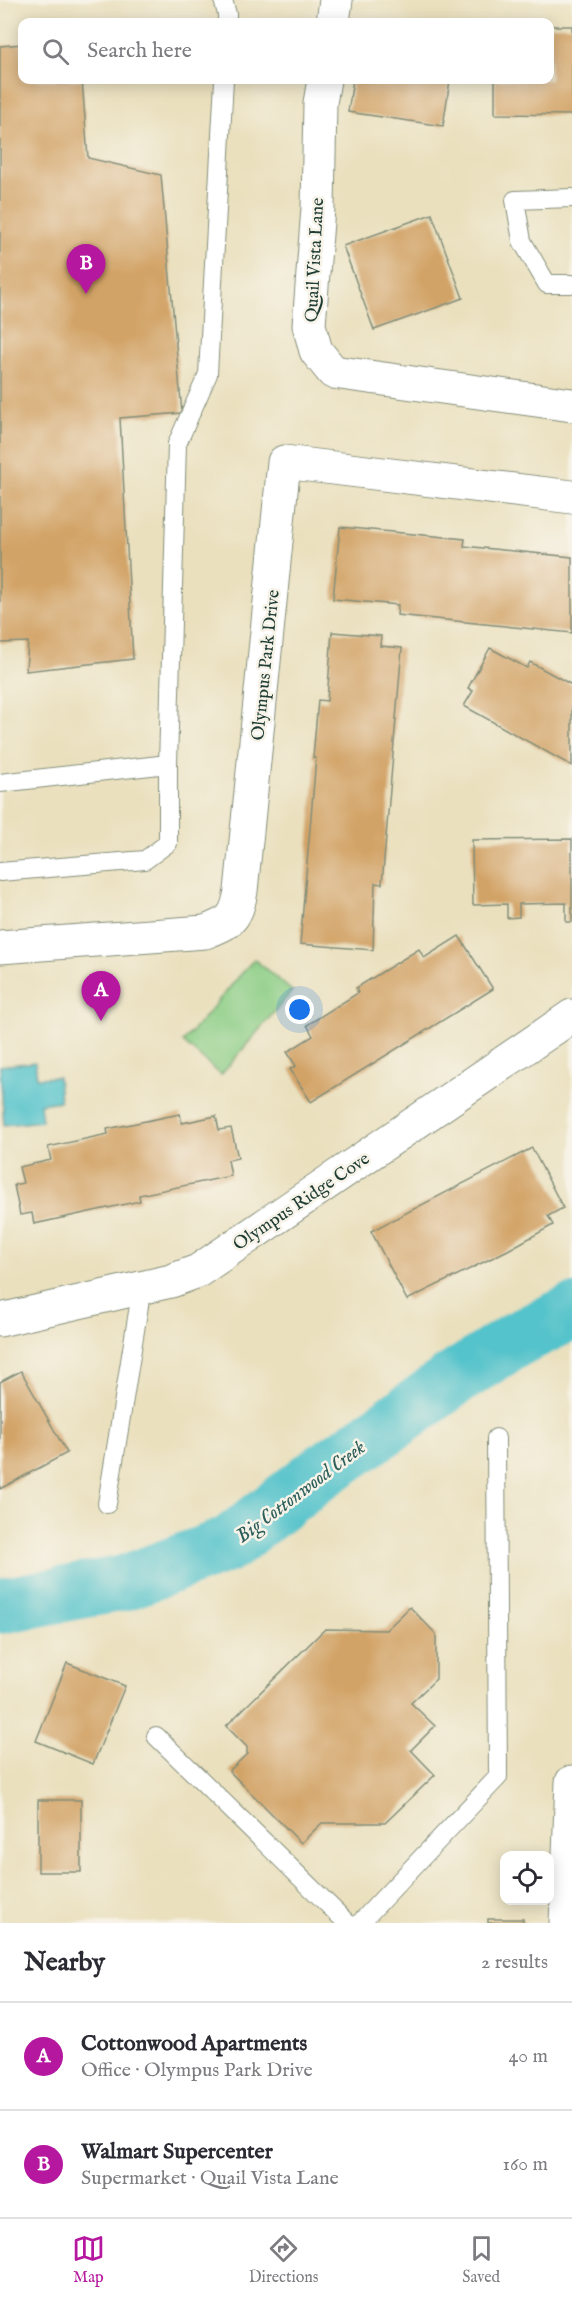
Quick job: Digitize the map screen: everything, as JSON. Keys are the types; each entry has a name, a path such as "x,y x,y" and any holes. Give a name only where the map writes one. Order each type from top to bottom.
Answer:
{"street":[{"path":"334,18 336,0"},
{"name":"Quail Vista Lane","path":"323,84 320,104 318,208 309,325 316,351 333,372 572,405"},
{"name":"Olympus Park Drive","path":"0,947 205,932 224,925 238,911 273,593 284,462 572,497"},
{"name":"Olympus Ridge Cove","path":"0,1320 171,1281 198,1270 572,1016"},
{"path":"566,1923 572,1782"}],"lane":[{"path":"223,0 227,18"},
{"path":"0,872 146,860 168,843 177,444 208,374 224,84"},
{"path":"572,198 515,201 522,241 547,284 572,284"},
{"path":"0,783 168,764"},
{"path":"107,1504 142,1287"},
{"path":"360,1923 498,1777 496,1438"},
{"path":"156,1736 347,1923"}],"green space":[{"path":"254,959 292,991 221,1075 183,1042"}],"water":[{"path":"35,1062 37,1078 58,1077 60,1101 40,1104 42,1121 4,1125 0,1066"}],"building":[{"path":"554,26 572,26 572,115 495,114 495,84 554,84"},
{"path":"18,44 18,84 82,84 88,158 161,175 182,413 120,418 133,659 26,671 28,642 0,643 0,46"},
{"path":"352,84 449,84 443,126 348,112"},
{"path":"432,214 463,298 374,330 343,246"},
{"path":"340,527 465,539 464,546 572,557 572,633 397,615 398,605 333,599"},
{"path":"332,632 381,636 380,646 402,648 382,884 375,883 373,950 300,944 316,758 313,758 318,700 327,701"},
{"path":"490,648 527,668 530,662 572,685 572,766 464,706 473,691 468,688"},
{"path":"572,839 572,922 566,922 566,903 519,904 519,917 507,918 507,904 473,905 472,840"},
{"path":"459,936 493,989 311,1102 290,1069 296,1066 287,1052 313,1036 307,1025 358,993 356,988 419,949 424,958"},
{"path":"180,1114 182,1123 216,1116 219,1130 231,1128 238,1158 228,1160 231,1176 139,1195 140,1201 34,1224 32,1213 20,1215 14,1185 23,1183 19,1167 51,1160 48,1147 108,1134 107,1129"},
{"path":"532,1148 563,1208 548,1216 553,1225 407,1300 371,1231"},
{"path":"21,1371 67,1453 0,1489 0,1382"},
{"path":"410,1607 436,1634 436,1679 411,1703 435,1726 411,1750 435,1775 385,1823 322,1823 301,1843 229,1771 247,1754 247,1747 226,1726 325,1629 386,1630"},
{"path":"67,1663 125,1686 93,1764 36,1741"},
{"path":"38,1800 81,1800 81,1872 38,1872"},
{"path":"488,1919 523,1919 523,1923 488,1923"}],"waterway":[{"name":"Big Cottonwood Creek","path":"0,1606 124,1583 229,1544 317,1475 451,1381 517,1339 572,1312"}],"place":[{"name":"Walmart Supercenter","path":"86,294"},
{"name":"Cottonwood Apartments","path":"101,1021"}]}
